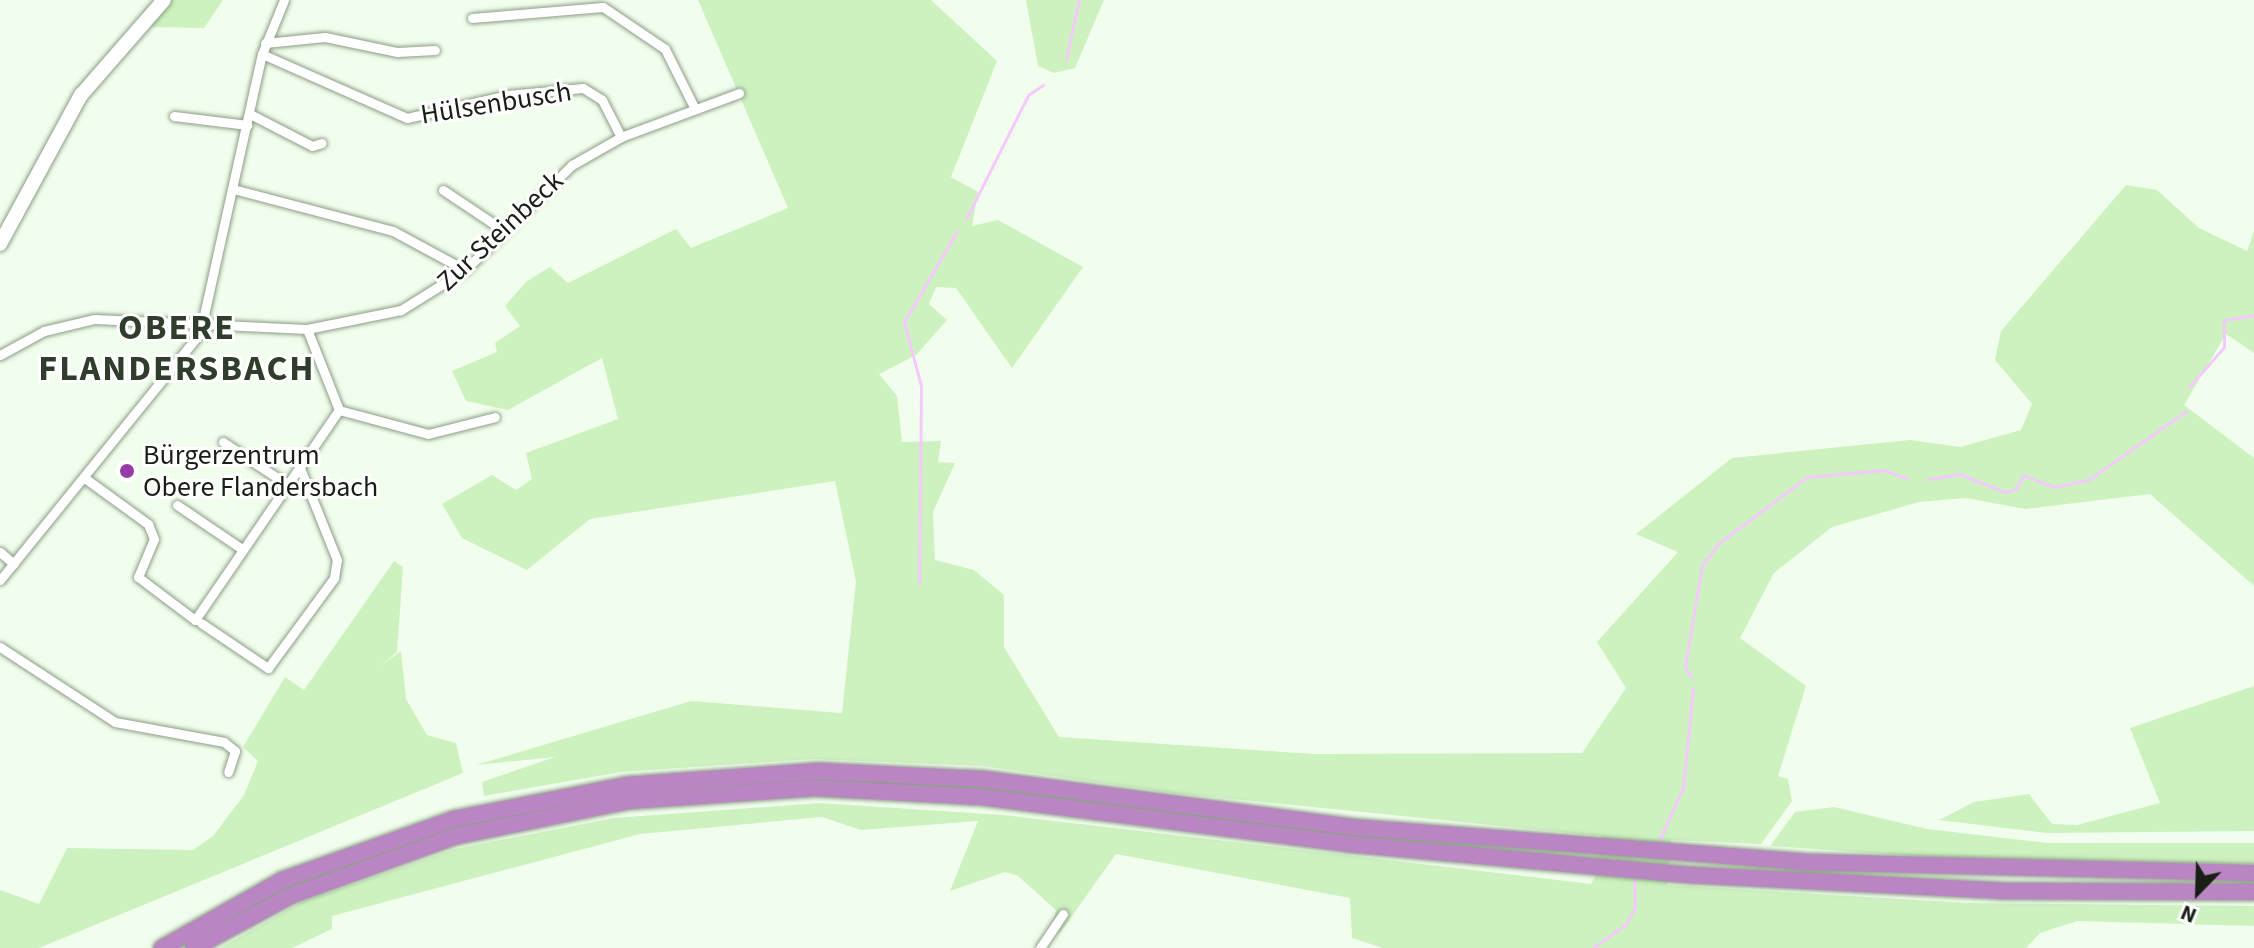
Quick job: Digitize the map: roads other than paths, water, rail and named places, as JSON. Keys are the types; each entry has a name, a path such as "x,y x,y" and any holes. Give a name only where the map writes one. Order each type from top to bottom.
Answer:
{"highway":[{"path":"162,948 235,903 377,841 553,796 717,776 818,771 983,779 1509,841 1802,862 2254,873"},
{"path":"194,948 301,891 457,836 628,801 719,792 982,797 1507,861 1800,883 2254,892"}],"main road":[{"path":"0,244 81,95 164,0"}],"street":[{"path":"0,580 173,373 204,322 262,54 284,0"},
{"path":"472,18 603,7 665,49 695,109"},
{"path":"265,43 325,37 397,52 435,50"},
{"name":"Hülsenbusch","path":"262,54 407,118 508,95 583,88 602,100 621,137"},
{"name":"Zur Steinbeck","path":"0,355 77,321 204,322 307,329 401,310 465,270 553,180 621,137 739,93"},
{"path":"174,116 249,120 312,146 322,143"},
{"path":"233,189 393,231 465,270"},
{"path":"443,190 503,230"},
{"path":"307,329 339,410"},
{"path":"339,410 428,434 495,417"},
{"path":"198,622 285,483 300,468 339,410"},
{"path":"223,442 285,483"},
{"path":"86,479 148,524 154,539 138,577 198,622 268,668 334,578 337,560 300,468"},
{"path":"177,505 242,549"},
{"path":"0,552 14,564"},
{"path":"0,647 115,722 224,742 235,751 228,772"},
{"path":"1040,948 1063,914"}],"waterway":[{"path":"1066,59 1079,0"},
{"path":"966,219 1028,95 1043,85"},
{"path":"919,583 921,386 904,322 957,231"},
{"path":"2189,387 2224,347 2224,320 2254,315"},
{"path":"1929,479 1959,474 2005,492 2016,489 2023,475 2054,487 2088,480 2186,411"},
{"path":"1691,677 1685,666 1702,565 1719,543 1807,477 1884,470 1907,479"},
{"path":"1657,845 1683,788 1693,688"},
{"path":"1593,948 1625,925 1635,907 1634,875"}],"place":[{"name":"Bürgerzentrum Obere Flandersbach","path":"127,471"}],"district":[{"name":"OBERE FLANDERSBACH","path":"177,348"}]}
